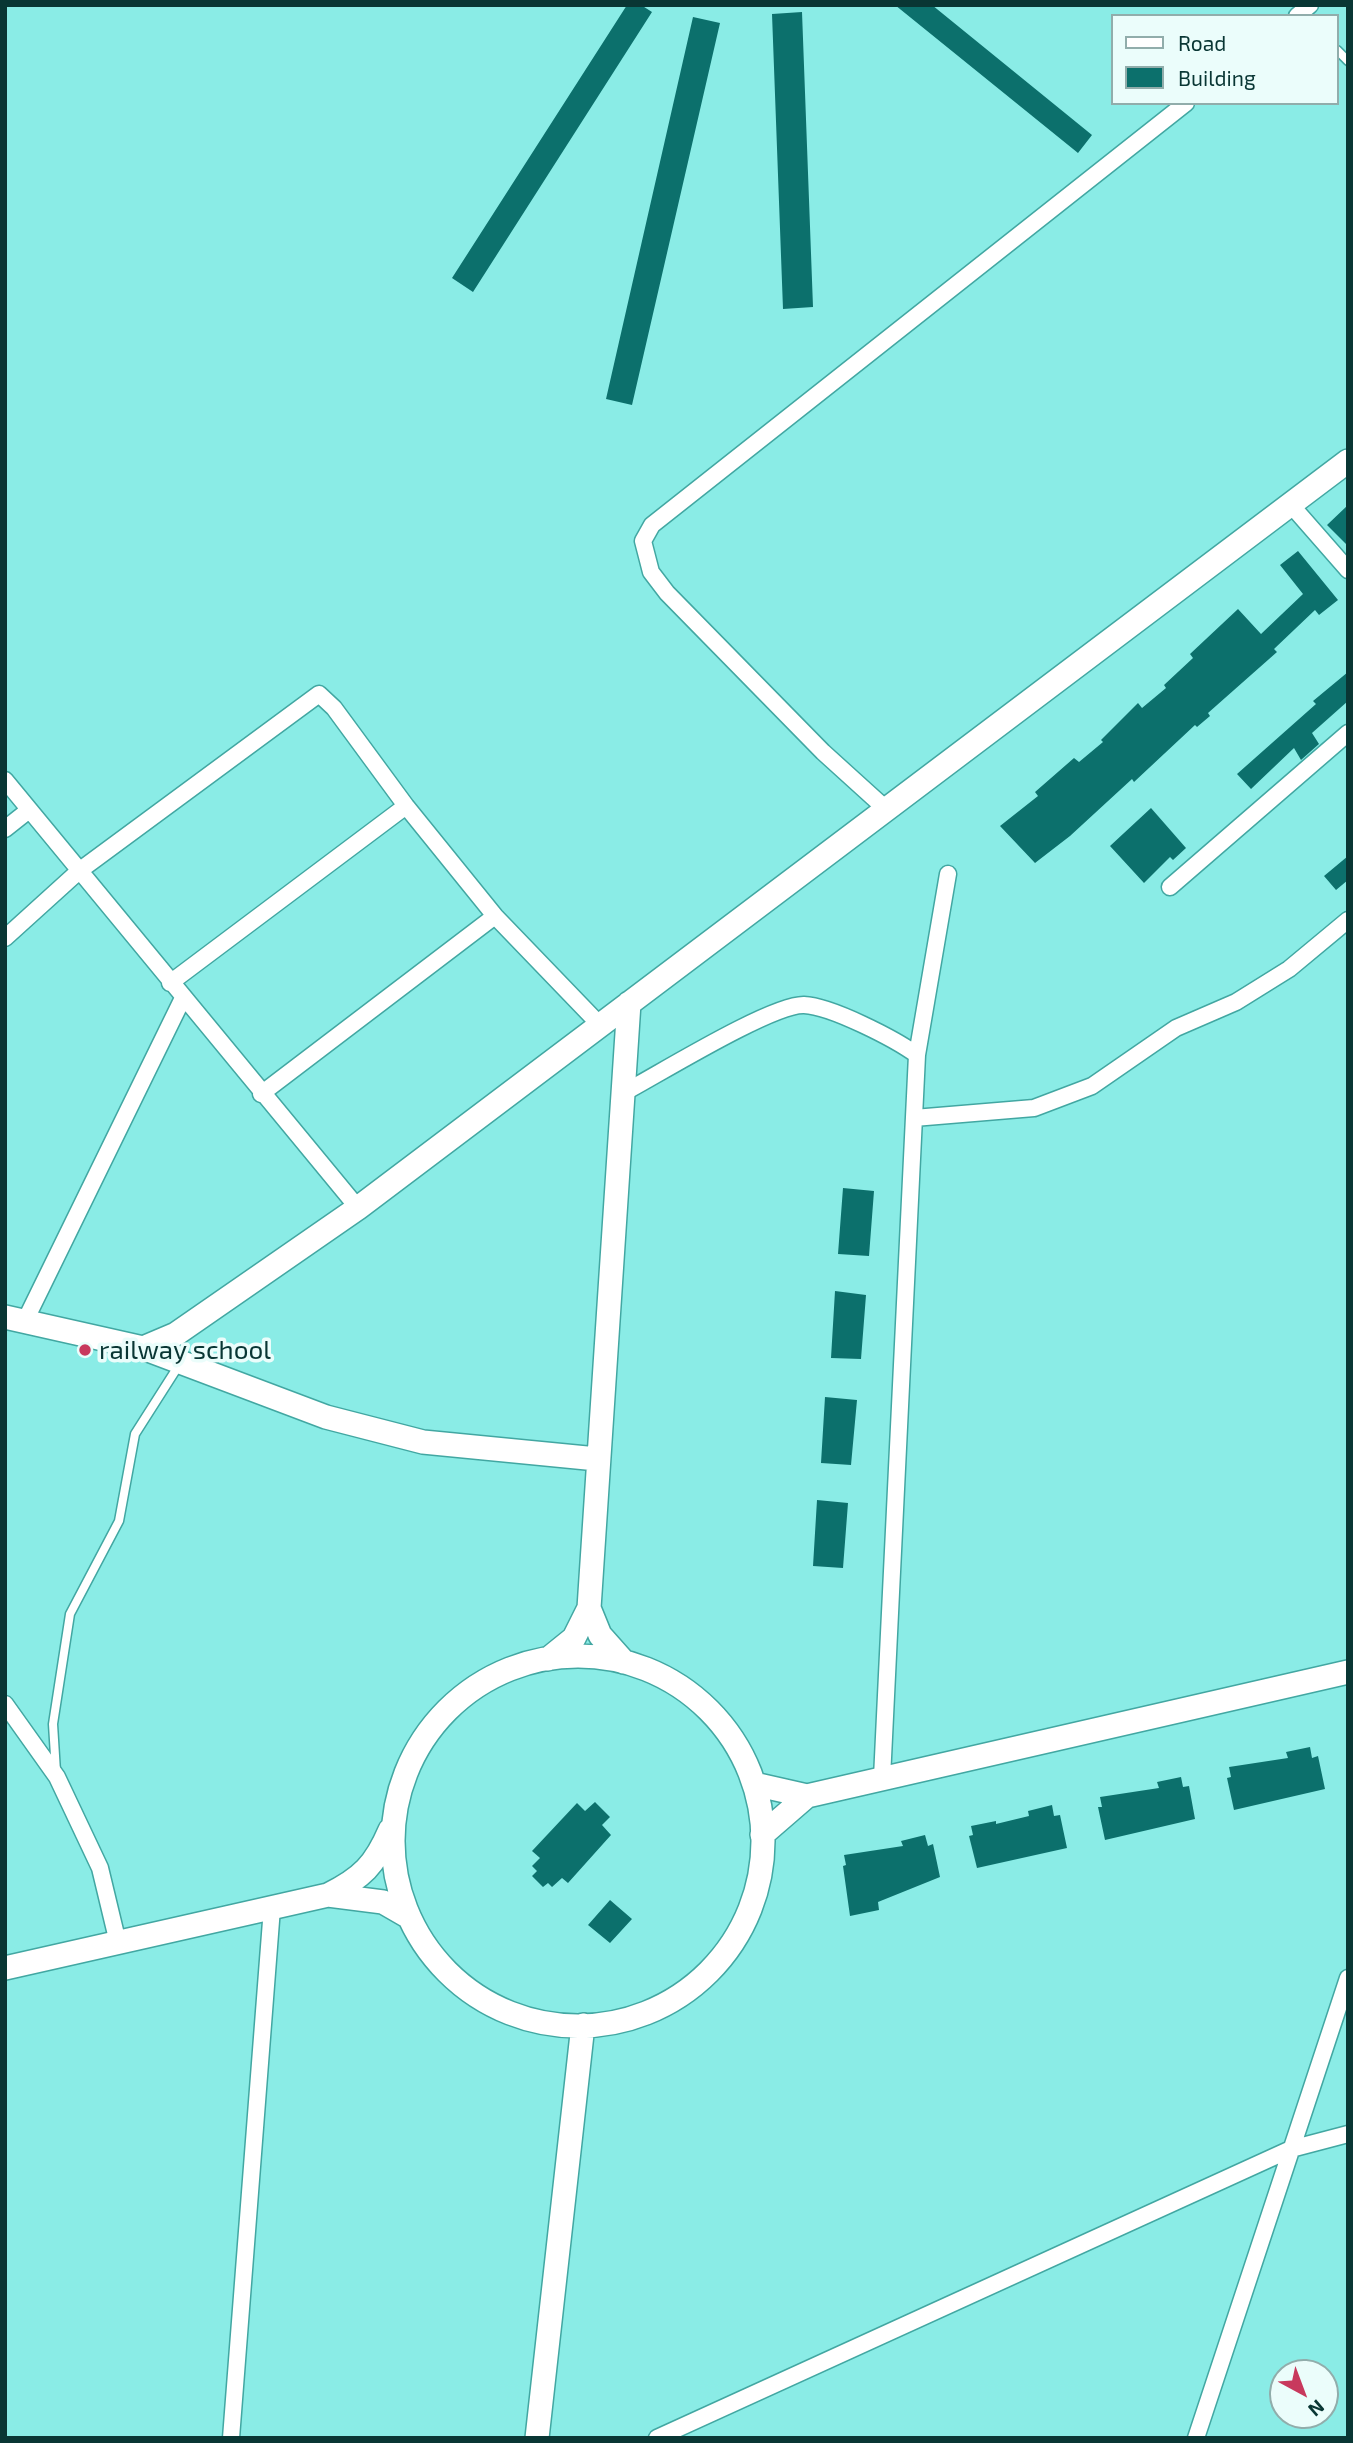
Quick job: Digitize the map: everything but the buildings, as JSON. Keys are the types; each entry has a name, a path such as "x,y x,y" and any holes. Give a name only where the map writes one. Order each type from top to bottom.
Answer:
{"street":[{"path":"887,810 822,752 667,593 651,572 643,541 652,525 1183,105"},
{"path":"143,1348 176,1334 358,1208 1292,506 1348,461"},
{"path":"1292,506 1348,570"},
{"path":"5,938 79,871 319,694 334,708 406,806 495,916 600,1025"},
{"path":"1170,887 1348,733"},
{"path":"5,780 261,1094 358,1208"},
{"path":"170,982 406,806"},
{"path":"5,829 29,810"},
{"path":"882,1779 918,1055 948,874"},
{"path":"261,1094 495,916"},
{"path":"914,1118 1034,1108 1092,1086 1176,1028 1236,1002 1289,969 1348,920"},
{"path":"183,998 15,1319 143,1348 326,1416 424,1442 597,1459"},
{"path":"548,1658 574,1638 589,1608 629,1003"},
{"path":"625,1093 762,1017 804,1005 861,1023 918,1055"},
{"path":"589,1608 600,1635 624,1662"},
{"path":"5,1968 327,1895 353,1882 377,1859 394,1823 405,1776 415,1754 443,1715 461,1698 491,1678 524,1664 548,1658 599,1657 624,1662 667,1679 705,1706 734,1742 754,1784 762,1835 760,1871 750,1906 727,1948 712,1967 684,1991 653,2009 630,2018 583,2025 534,2021 501,2009 469,1991 434,1958 409,1917 395,1871 394,1823"},
{"path":"754,1784 807,1796 1348,1672"},
{"path":"5,1704 57,1777 100,1868 118,1942"},
{"path":"762,1835 807,1796"},
{"path":"327,1895 383,1902 409,1917"},
{"path":"231,2438 272,1908"},
{"path":"1196,2438 1348,1978"},
{"path":"537,2438 583,2025"},
{"path":"657,2438 1291,2149 1348,2134"}],"lane":[{"path":"57,1777 53,1724 70,1614 119,1521 135,1434 181,1362"}],"place":[{"name":"railway school","path":"85,1350"}]}
